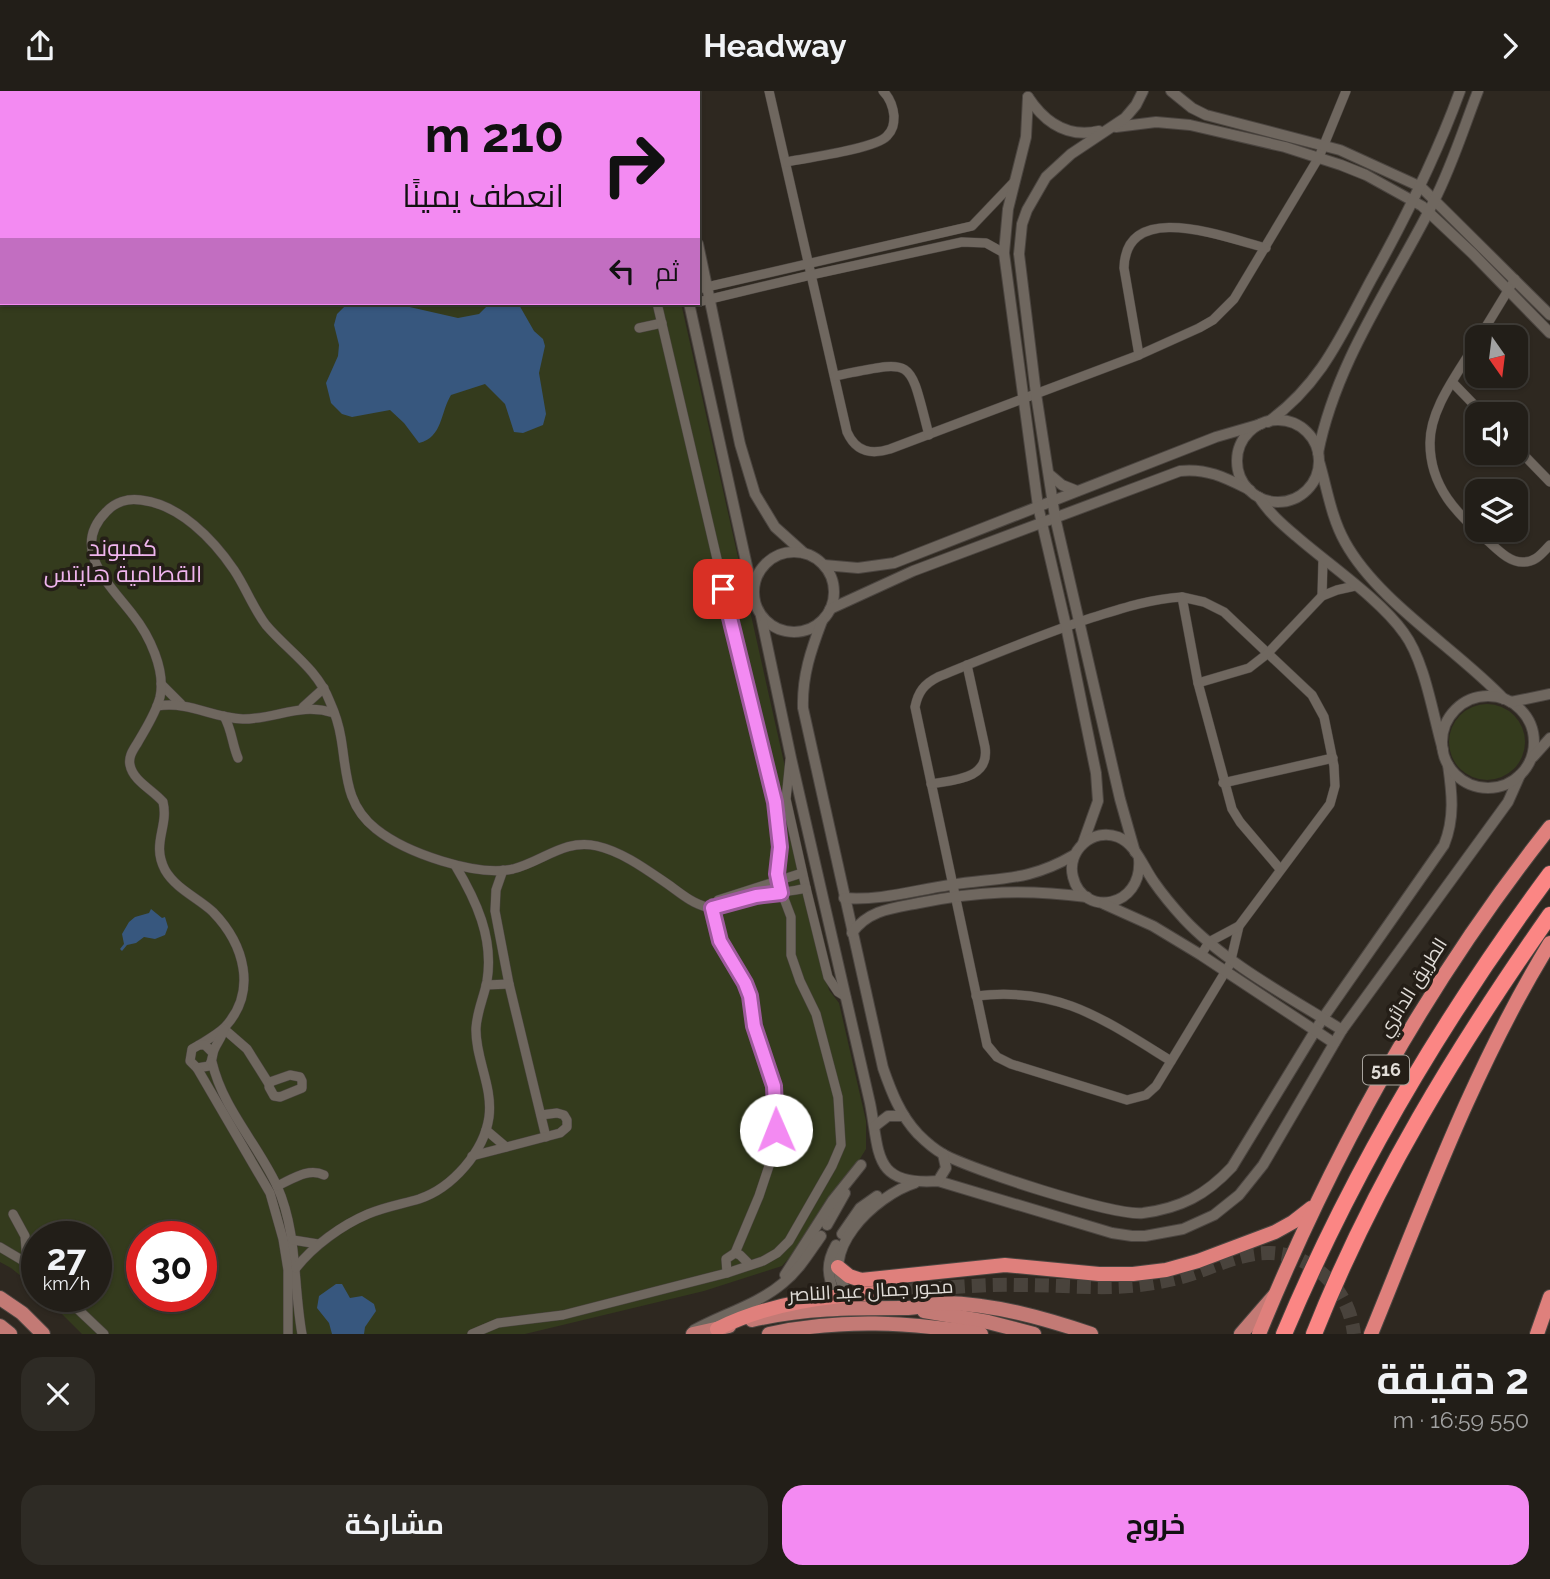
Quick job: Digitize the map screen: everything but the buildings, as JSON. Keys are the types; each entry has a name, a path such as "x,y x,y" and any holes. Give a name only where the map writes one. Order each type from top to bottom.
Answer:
{"highway":[{"name":"الطريق الدائري","path":"1259,1334 1317,1202 1367,1104 1422,1010 1482,919 1550,827"},
{"name":"516","path":"1284,1334 1345,1203 1401,1100 1483,968 1550,874"},
{"name":"516","path":"1314,1334 1361,1229 1411,1135 1487,1008 1550,915"},
{"path":"1371,1334 1483,1068 1550,943"},
{"path":"838,1267 849,1276 861,1280 1005,1265 1099,1274 1149,1272 1198,1261 1275,1232 1302,1216 1317,1202"},
{"path":"717,1328 773,1307 843,1295 888,1292"},
{"path":"1537,1334 1550,1297"}],"main road":[{"path":"1241,1334 1275,1295"},
{"path":"0,1298 43,1334"},
{"name":"محور جمال عبد الناصر","path":"693,1334 776,1315 818,1309 905,1309 937,1303 969,1305 1032,1317 1091,1334"},
{"path":"905,1309 976,1319 1034,1334"},
{"name":"محور جمال عبد الناصر","path":"769,1334 848,1323 912,1324 931,1334"},
{"path":"912,1324 981,1334"},
{"path":"0,1326 10,1334"}],"street":[{"path":"769,91 847,432 857,447 873,453 929,435 1139,355 1199,328 1227,308 1319,157 1346,91"},
{"path":"786,162 869,145 883,139 893,128 894,114 883,91"},
{"path":"1098,902 1121,899 1137,882 1140,871 1120,799 1055,517 1019,264 1022,223 1031,199 1046,177 1061,162 1125,118 1143,91"},
{"path":"1171,91 1192,108 1206,115 1325,145 1421,187 1548,311"},
{"path":"824,565 834,586 830,609 822,621 806,668 803,708 883,1068 904,1117 918,1134 943,1154 1026,1185 1109,1209 1144,1213 1174,1206 1201,1195 1213,1187 1232,1167 1315,1030 1444,845 1448,834 1452,811 1448,765 1415,650 1403,631 1387,614 1274,517 1239,471 1240,449 1244,439 1305,391 1325,364 1421,187 1460,91"},
{"path":"830,609 913,571 1180,471 1209,471 1270,501 1294,499 1312,484 1329,407 1342,375 1435,199 1478,91"},
{"path":"1027,94 1038,113 1052,125 1069,132 1087,134 1144,122 1179,123 1285,147 1366,175 1414,200 1428,212 1550,333"},
{"path":"844,898 881,898 953,890 1027,876 1054,867 1074,855 1083,843 1095,811 1098,790 1066,626 1038,506 1004,253 1004,230 1026,137 1027,94"},
{"path":"703,288 972,226 1013,183"},
{"path":"1139,355 1124,268 1127,248 1137,236 1154,228 1173,227 1266,248"},
{"path":"700,302 811,275 975,241 995,247 1004,253"},
{"path":"892,245 895,257"},
{"path":"700,262 703,288 711,300 740,444 755,494 775,527 804,553 824,565 858,568 894,563 1216,437 1265,423 1290,422 1300,427 1315,443 1331,506 1345,542 1371,579 1524,713 1532,729 1534,746 1529,762"},
{"path":"1486,325 1515,279"},
{"path":"472,1334 506,1322 563,1315 727,1273 771,1257 789,1241 841,1145 838,1097 828,1053 816,1014 794,965 790,943 791,917 777,880 780,847 775,802 658,305"},
{"path":"694,305 755,605 761,616 874,1126 875,1142 883,1164 892,1174 918,1182"},
{"path":"639,328 662,323"},
{"path":"1465,362 1440,406 1430,440 1434,470 1447,500 1460,517 1511,559 1522,562 1534,560 1550,545"},
{"path":"835,376 892,365 903,367 914,379 929,435"},
{"path":"1453,383 1471,402"},
{"path":"1528,459 1550,482"},
{"path":"1049,474 1062,485 1077,491"},
{"path":"197,1068 205,1068 212,1057 243,995 245,976 242,957 229,932 216,915 166,872 158,849 164,818 163,802 130,766 129,758 157,706 161,684 155,656 143,628 105,582 94,560 93,536 102,515 111,507 132,499 160,505 180,515 199,530 234,570 268,627 309,667 324,688 334,713 342,740 348,785 363,817 390,838 455,865 486,870 503,870 524,865 565,847 591,845 608,850 639,866 678,892 709,905 806,888"},
{"path":"753,593 758,572 773,557 783,553 804,553"},
{"path":"1322,596 1323,560"},
{"path":"1198,683 1249,668 1267,654 1322,596 1355,586"},
{"path":"1182,597 1198,683 1232,809 1280,869"},
{"path":"1201,955 1209,942 1238,926 1329,804 1335,786 1326,726 1317,702 1300,682 1224,612 1204,602 1182,597 1145,601 1066,626 967,665 924,686 917,699 916,715 987,1045 997,1057 1011,1064 1127,1100 1140,1098 1152,1091 1232,959 1238,926"},
{"path":"1387,614 1397,603"},
{"path":"761,616 779,630 790,632 813,628 822,621"},
{"path":"931,784 973,775 983,766 985,760 985,747 967,665"},
{"path":"161,684 181,704"},
{"path":"302,708 324,688"},
{"path":"1443,750 1446,723 1464,703 1491,696 1508,701 1550,694"},
{"path":"157,706 181,704 243,719 276,715 302,708 317,708 334,713"},
{"path":"224,716 232,732 238,758"},
{"path":"232,732 243,719"},
{"path":"843,1295 827,1268 850,1219 865,1203 918,1182 938,1181 1112,1233 1145,1236 1199,1223 1229,1205 1263,1165 1342,1030 1508,802 1529,762 1550,738"},
{"path":"791,758 786,799 802,873 828,977 838,992 846,997"},
{"path":"1223,783 1332,758"},
{"path":"1448,765 1457,776 1482,787 1508,783 1520,775"},
{"path":"1083,843 1105,834 1128,842 1181,916 1209,942 1342,1030"},
{"path":"1074,855 1071,867 1073,878 1078,889 1087,897 1153,926 1334,1043"},
{"path":"296,1268 320,1244 371,1212 438,1191 472,1156 486,1131 489,1095 476,1032 488,969 485,929 481,914 455,865"},
{"path":"503,870 497,883 494,903 509,984 546,1137"},
{"path":"709,905 802,873"},
{"path":"852,933 862,921 876,912 953,890 1013,891 1087,897"},
{"path":"709,905 720,941 748,990 754,1026 771,1075 776,1102 776,1138 771,1160 735,1253 726,1259 727,1273"},
{"path":"486,985 509,984"},
{"path":"976,996 1019,994 1080,1008 1171,1061"},
{"path":"224,1029 192,1049 190,1061 197,1068 266,1183 274,1204 288,1270 288,1334"},
{"path":"224,1029 250,1053 269,1084"},
{"path":"199,1045 205,1045 212,1057 219,1085 235,1117 277,1186 293,1240 302,1334"},
{"path":"472,1156 563,1132 568,1120 561,1113 541,1115"},
{"path":"874,1126 888,1116 904,1117"},
{"path":"486,1131 506,1147"},
{"path":"688,1334 765,1296 797,1270 824,1230 875,1142"},
{"path":"938,1181 946,1168 943,1154"},
{"path":"765,1296 788,1271 833,1200 861,1165"},
{"path":"277,1186 309,1172 324,1175"},
{"path":"1019,1205 1026,1185"},
{"path":"843,1295 838,1267 842,1250 860,1220 878,1202 898,1189"},
{"path":"1144,1213 1145,1236"},
{"path":"13,1214 21,1229"},
{"path":"293,1240 320,1244"},
{"path":"0,1247 21,1259"},
{"path":"735,1253 750,1265"},
{"path":"81,1312 104,1334"}],"green space":[{"path":"0,305 681,305 785,767 783,784 829,990 839,1003 866,1121 866,1149 823,1219 782,1266 704,1291 525,1334 82,1334 60,1312 112,1312 112,1221 21,1221 21,1276 0,1262"},
{"path":"1487,704 1502,707 1514,715 1522,727 1525,742 1522,757 1514,769 1502,777 1487,780 1472,777 1460,769 1452,757 1449,742 1452,727 1460,715 1472,707"}],"water":[{"path":"346,305 401,305 458,318 479,314 488,305 519,305 545,346 539,373 546,414 543,425 523,433 514,432 505,404 485,384 451,395 437,430 427,440 419,443 390,410 352,417 342,414 331,403 326,383 338,356 339,345 334,325 337,314"},
{"path":"151,909 162,918 165,917 168,927 165,935 155,939 144,937 127,945 122,951 122,934 129,922 149,913"},
{"path":"336,1284 342,1284 350,1298 362,1296 374,1304 376,1311 365,1327 364,1334 332,1334 329,1323 317,1308 319,1296"}],"tunnel":[{"path":"888,1292 987,1285 1099,1287 1157,1283 1244,1256 1272,1253 1299,1259 1323,1274 1347,1307 1354,1334"}],"district":[{"name":"كمبوند القطامية هايتس","path":"123,561"}],"route":[{"path":"723,589 775,802 780,834 777,874 781,893 756,896 712,908 720,941 750,996 754,1026 774,1086 776,1130"}]}
